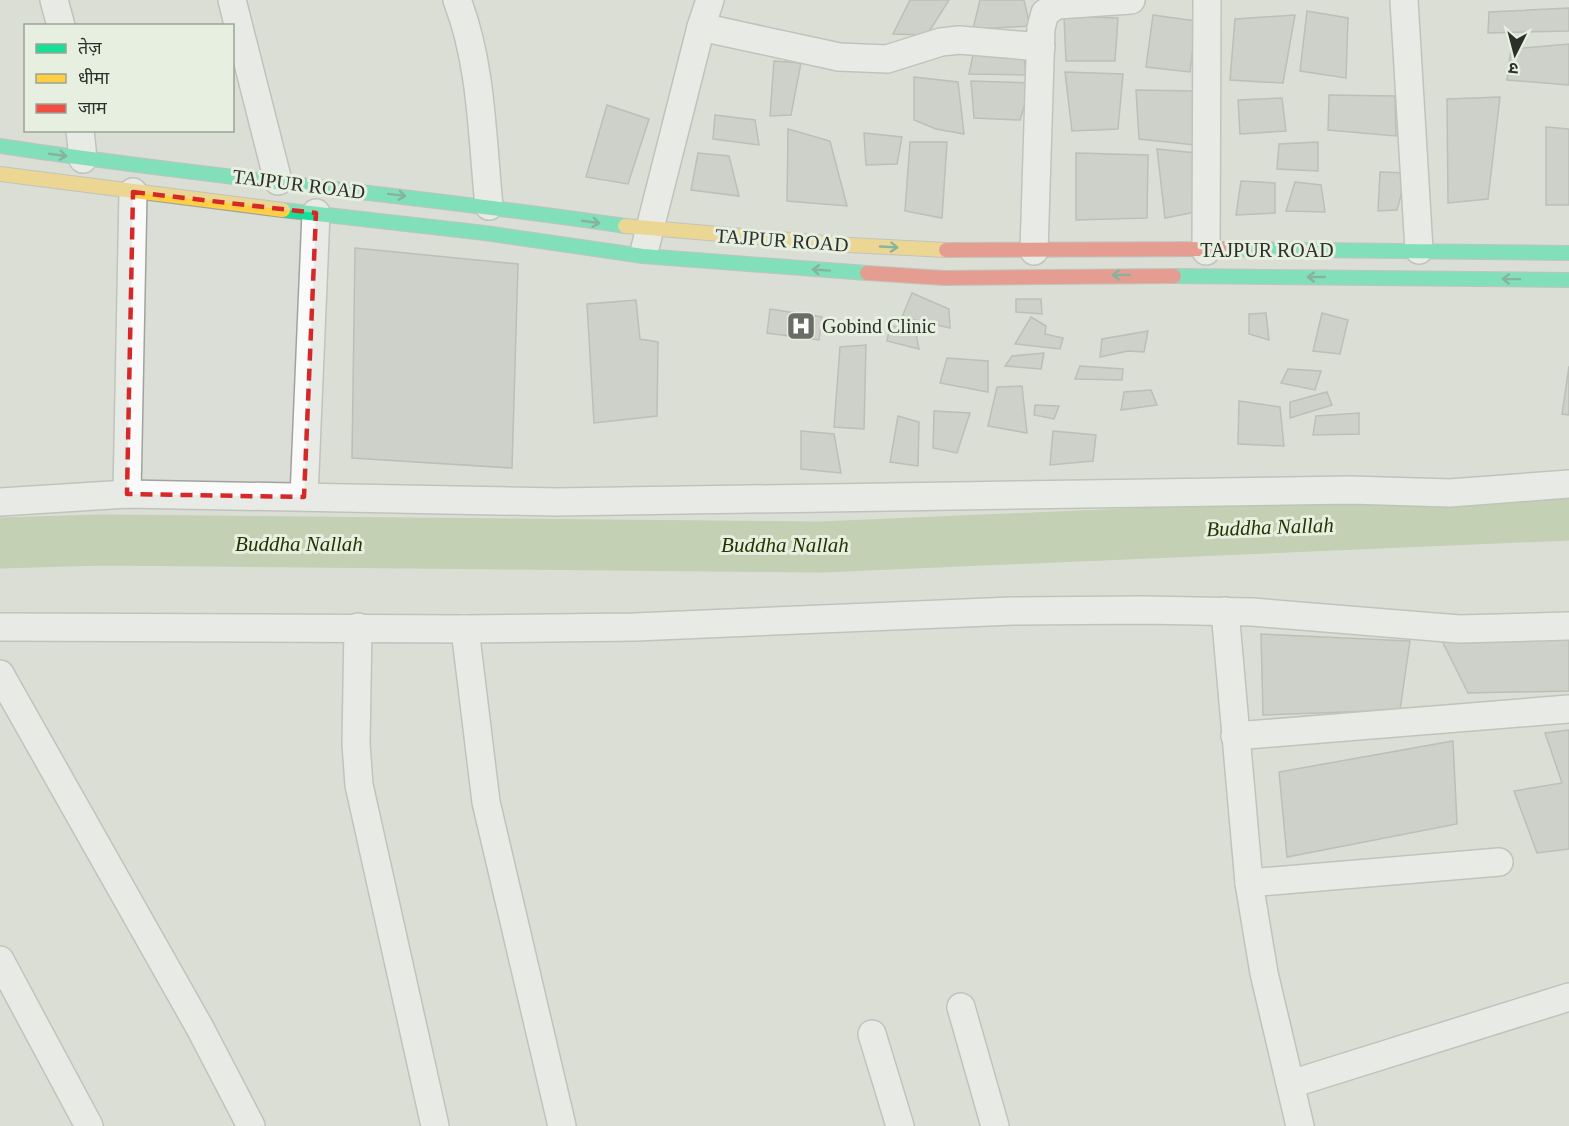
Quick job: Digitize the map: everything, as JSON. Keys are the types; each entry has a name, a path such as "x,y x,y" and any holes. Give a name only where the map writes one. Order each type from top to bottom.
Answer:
{"main road":[{"name":"TAJPUR ROAD","path":"0,147 83,159 489,206 650,230 945,250 1034,251 1124,248 1206,251 1419,250 1569,253"},
{"name":"TAJPUR ROAD","path":"0,174 133,192 485,233 643,256 944,278 1124,275 1569,280"}],"street":[{"path":"54,0 60,24"},
{"path":"232,0 279,181"},
{"path":"457,0 464,19 474,67 489,206"},
{"path":"643,256 701,27 710,0"},
{"path":"1034,251 1044,7 1131,0"},
{"path":"1206,251 1207,0"},
{"path":"1404,0 1419,250"},
{"path":"701,27 839,57 887,59 941,42 959,40 1041,47"},
{"path":"80,132 83,159"},
{"path":"127,494 133,192"},
{"path":"304,497 316,213"},
{"path":"0,502 127,494 557,502 1350,490 1450,493 1569,484"},
{"path":"0,627 465,629 635,627 1012,611 1225,611 1459,629 1569,626"},
{"path":"1225,611 1249,883 1264,973 1300,1126"},
{"path":"358,627 356,744 359,785 435,1126"},
{"path":"465,629 486,802 562,1126"},
{"path":"0,674 200,1028 251,1126"},
{"path":"1235,736 1569,709"},
{"path":"1249,883 1499,862"},
{"path":"0,960 89,1126"},
{"path":"1291,1084 1569,997"},
{"path":"961,1007 995,1126"},
{"path":"872,1034 900,1126"}],"highlighted area":[{"path":"133,192 316,213 304,497 127,494"}],"building":[{"path":"910,0 949,0 927,35 893,34"},
{"path":"980,0 1024,0 1030,26 973,29"},
{"path":"1569,8 1569,31 1488,33 1489,12"},
{"path":"1307,11 1348,18 1346,78 1300,71"},
{"path":"1153,15 1196,21 1190,72 1146,67"},
{"path":"1295,15 1283,83 1230,80 1235,19"},
{"path":"1064,16 1118,18 1115,61 1066,61"},
{"path":"1569,44 1569,85 1507,80 1511,49"},
{"path":"974,50 1024,56 1026,75 969,74"},
{"path":"774,61 801,63 791,115 770,116"},
{"path":"1065,72 1123,74 1118,129 1072,131"},
{"path":"914,77 958,82 964,134 936,129 914,120"},
{"path":"971,81 1031,83 1020,120 974,118"},
{"path":"1136,90 1194,91 1195,145 1139,139"},
{"path":"1329,95 1395,96 1396,136 1328,130"},
{"path":"1500,97 1488,199 1448,203 1447,99"},
{"path":"1282,98 1286,131 1240,134 1238,100"},
{"path":"607,105 649,119 628,184 586,177"},
{"path":"715,115 755,120 759,145 713,139"},
{"path":"1546,127 1569,129 1569,205 1546,205"},
{"path":"788,129 830,141 847,206 787,201"},
{"path":"864,133 902,137 897,164 866,165"},
{"path":"910,142 947,142 942,218 905,211"},
{"path":"1318,142 1318,171 1277,169 1279,144"},
{"path":"1157,149 1196,153 1196,212 1165,218"},
{"path":"698,153 729,156 739,196 691,190"},
{"path":"1076,153 1148,155 1147,218 1076,220"},
{"path":"1380,172 1407,173 1397,210 1378,211"},
{"path":"1241,181 1275,183 1275,213 1236,215"},
{"path":"1295,182 1321,185 1325,212 1286,211"},
{"path":"355,248 518,264 512,468 352,458"},
{"path":"912,293 949,309 950,328 902,317"},
{"path":"1016,299 1041,299 1042,314 1016,312"},
{"path":"636,300 640,339 658,342 657,416 594,423 587,304"},
{"path":"770,309 822,317 819,340 767,333"},
{"path":"1266,313 1269,340 1249,334 1249,314"},
{"path":"1322,313 1348,320 1340,354 1313,351"},
{"path":"1031,317 1046,326 1045,334 1063,338 1060,349 1015,344"},
{"path":"890,325 916,333 919,349 887,341"},
{"path":"1148,331 1144,352 1128,351 1100,357 1102,339"},
{"path":"866,345 864,429 834,427 840,347"},
{"path":"1044,353 1041,369 1005,366 1012,356"},
{"path":"947,358 988,361 988,392 940,383"},
{"path":"1080,366 1123,369 1122,380 1075,379"},
{"path":"1569,366 1569,415 1562,414"},
{"path":"1288,369 1321,371 1315,390 1281,383"},
{"path":"1022,386 1027,433 988,426 997,387"},
{"path":"1151,390 1157,405 1121,410 1124,392"},
{"path":"1327,392 1332,405 1290,418 1290,402"},
{"path":"1239,401 1280,407 1284,446 1238,444"},
{"path":"1035,405 1059,406 1054,419 1034,415"},
{"path":"934,411 970,413 957,453 933,448"},
{"path":"1359,413 1359,434 1313,435 1316,416"},
{"path":"898,416 919,422 918,466 890,462"},
{"path":"801,431 834,434 841,473 801,469"},
{"path":"1053,431 1096,435 1093,461 1050,465"},
{"path":"1261,634 1410,641 1400,710 1263,715"},
{"path":"1569,636 1569,691 1468,693 1441,639"},
{"path":"1569,730 1569,849 1537,853 1514,791 1562,783 1545,733"},
{"path":"1453,741 1457,824 1287,857 1279,772"}],"waterway":[{"name":"Buddha Nallah","path":"0,543 102,540 821,547 1569,515"}],"traffic: fast":[{"path":"0,146 156,168 625,226"},
{"path":"283,210 485,233 643,256 867,273"},
{"path":"1224,249 1569,253"},
{"path":"1174,276 1569,280"}],"traffic: slow":[{"path":"0,174 283,210"},
{"path":"625,226 849,245 946,250"}],"traffic: jam":[{"path":"946,250 1224,249"},
{"path":"867,273 944,278 1174,276"}],"place":[{"name":"Gobind Clinic","path":"801,326"}]}
